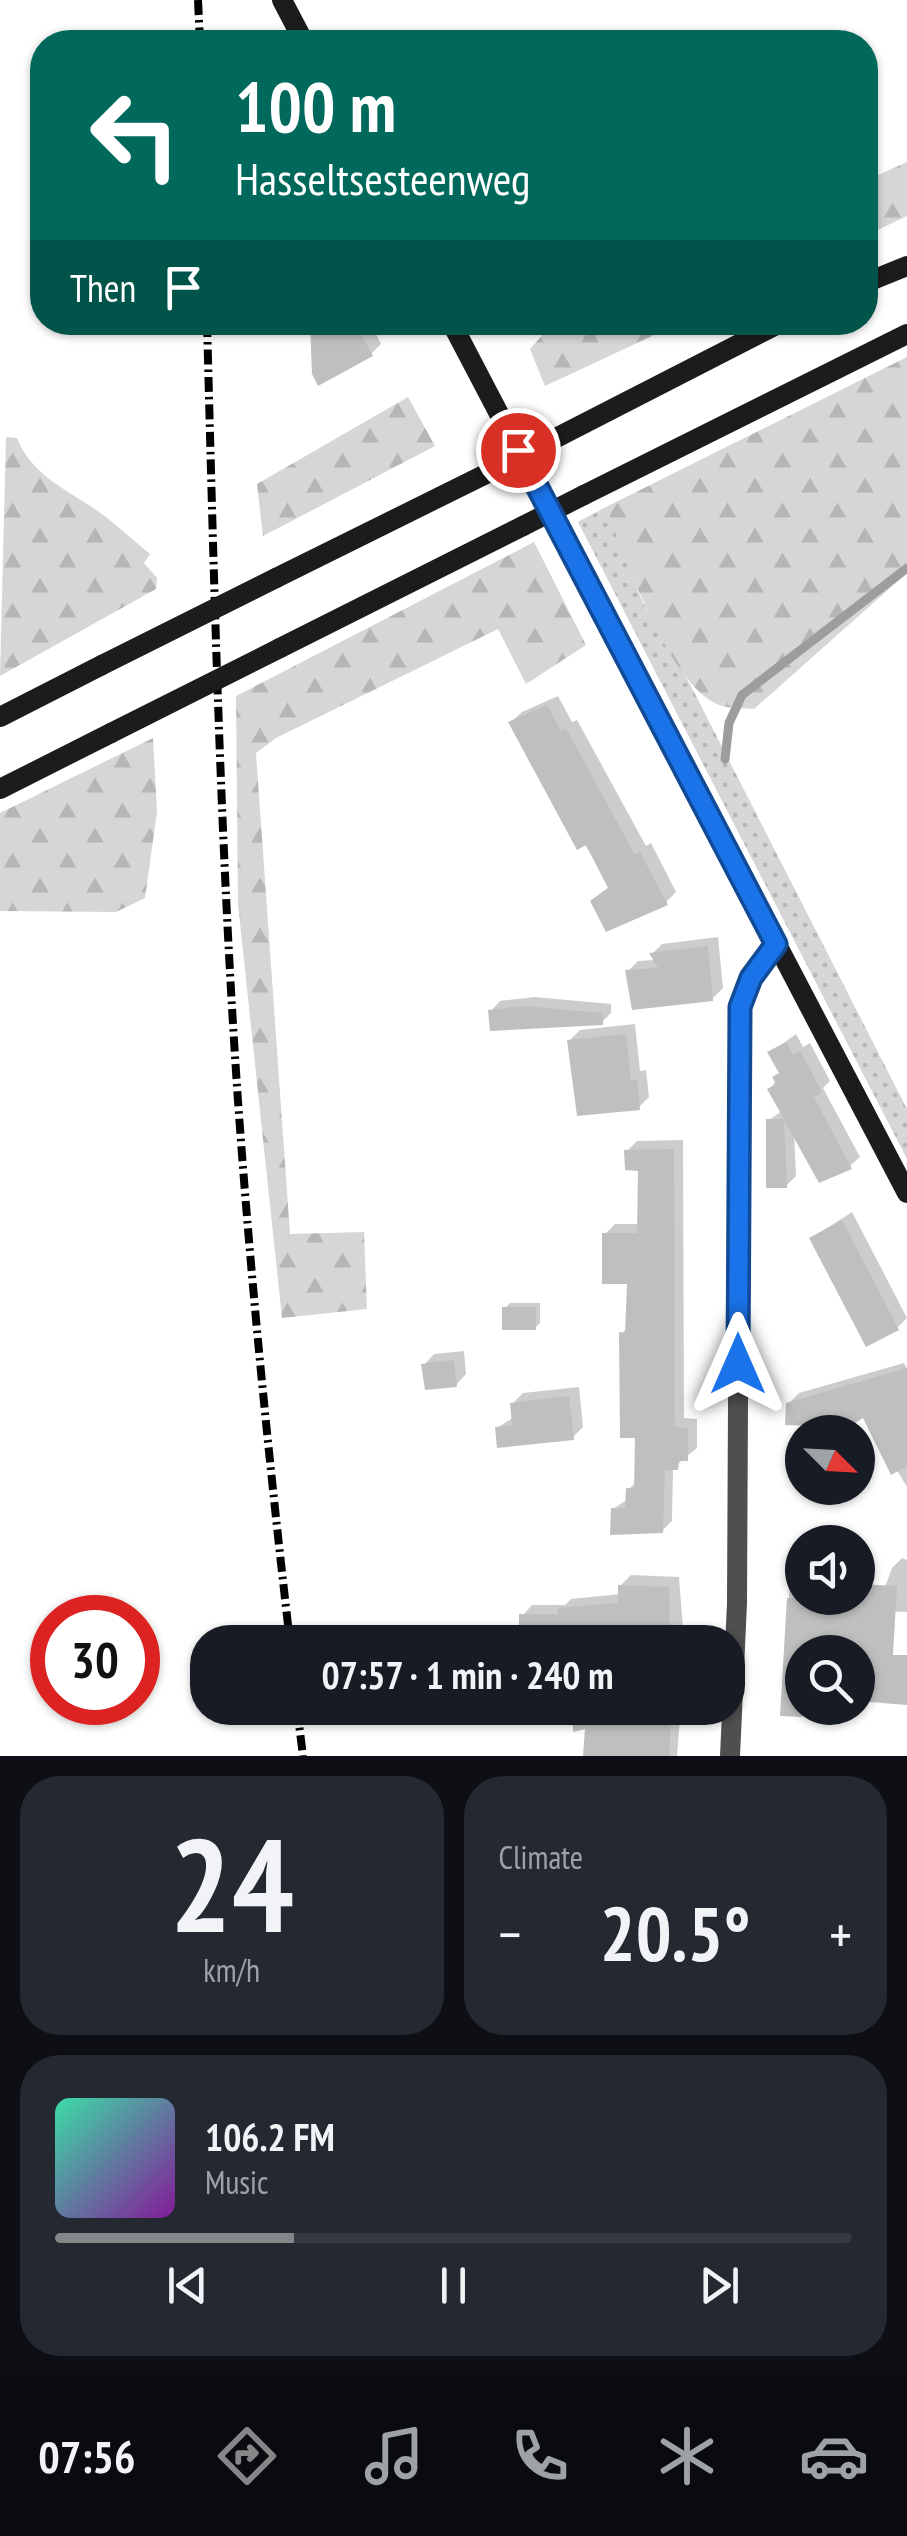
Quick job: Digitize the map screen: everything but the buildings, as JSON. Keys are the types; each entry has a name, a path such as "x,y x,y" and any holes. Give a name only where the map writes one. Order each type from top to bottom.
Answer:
{"main road":[{"path":"282,0 298,30"},
{"path":"878,278 907,266"},
{"path":"0,789 907,334"},
{"path":"457,335 907,1193"},
{"path":"0,716 756,335"}],"street":[{"path":"730,1756 738,1602 740,1007 751,978 776,944"}],"green space":[{"path":"907,162 907,216 878,230 878,175"},
{"path":"542,335 654,335 545,386 530,349"},
{"path":"907,357 907,573 754,709 722,706 703,695 668,649 637,587 606,507"},
{"path":"408,397 435,446 263,536 257,484"},
{"path":"6,437 17,438 44,474 106,517 150,554 144,563 157,578 156,589 0,676"},
{"path":"606,507 643,603 691,686 907,1109 907,1159 578,522"},
{"path":"534,542 586,645 526,684 498,629 276,738 256,753 290,1234 364,1232 367,1309 282,1318 238,904 236,696"},
{"path":"153,738 157,812 145,898 116,912 0,911 0,813"}],"waterway":[{"path":"725,759 729,723 742,695 907,568"}],"railway":[{"path":"198,0 199,30"},
{"path":"207,335 218,712 232,1004 255,1304 288,1625"},
{"path":"299,1725 303,1756"}],"route":[{"path":"518,450 776,944 751,978 740,1007 738,1364"}]}
